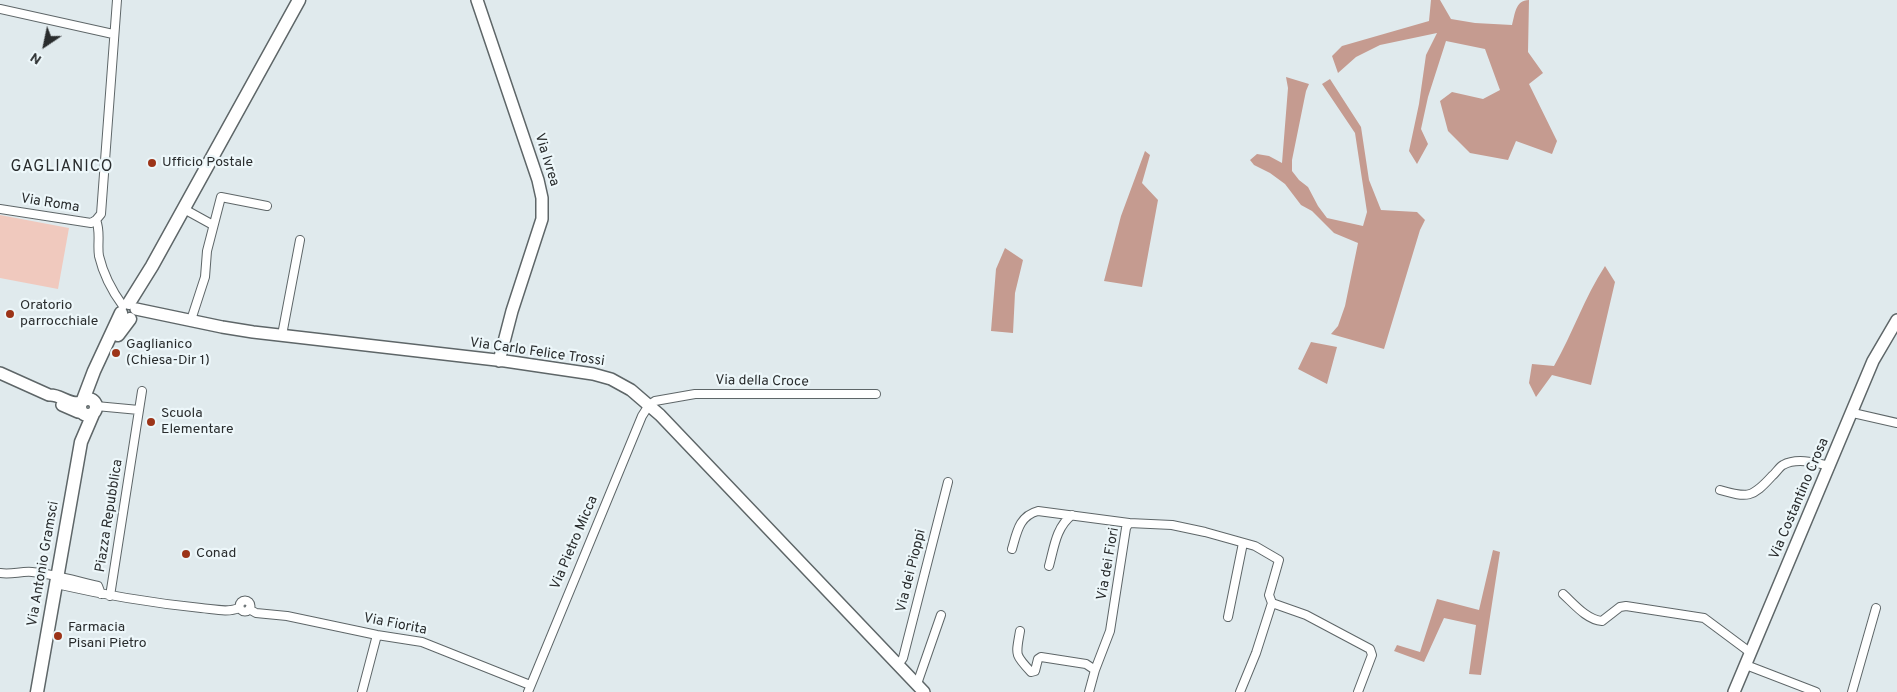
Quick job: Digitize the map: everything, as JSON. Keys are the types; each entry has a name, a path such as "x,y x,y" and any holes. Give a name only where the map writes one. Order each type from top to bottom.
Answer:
{"main road":[{"name":"Via Antonio Gramsci","path":"37,692 94,371 300,0"}],"street":[{"path":"117,0 101,214 96,220 99,227 99,255 113,292 129,309"},
{"name":"Via Ivrea","path":"477,0 538,180 542,198 542,219 512,311 499,361"},
{"path":"0,9 113,34"},
{"path":"191,320 205,277 207,251 221,196 267,206"},
{"name":"Via Roma","path":"0,209 91,222 96,220"},
{"path":"184,209 213,225"},
{"path":"282,335 300,240"},
{"name":"Via Carlo Felice Trossi","path":"129,309 222,327 499,361 593,374 611,379 632,390 649,404 920,688"},
{"name":"Via Costantino Crosa","path":"1734,692 1874,361 1897,320"},
{"path":"0,373 49,395 52,400 78,412 87,407 139,410"},
{"name":"Piazza Repubblica","path":"110,596 142,391"},
{"name":"Via della Croce","path":"649,404 664,399 695,394 876,394"},
{"name":"Via Pietro Micca","path":"529,689 642,416 649,404"},
{"path":"1853,413 1897,423"},
{"path":"1720,490 1743,496 1751,494 1768,481 1783,465 1792,462 1811,462 1830,466"},
{"name":"Via dei Pioppi","path":"898,665 903,658 948,482"},
{"path":"1012,549 1021,520 1028,514 1038,511 1129,523"},
{"path":"1049,566 1061,526 1072,515"},
{"name":"Via dei Fiori","path":"1089,692 1110,631 1126,528 1129,523 1172,525 1206,532 1255,546 1279,560 1269,595 1272,602"},
{"path":"1228,617 1243,543"},
{"path":"0,573 10,575 29,572 110,596"},
{"path":"1563,594 1587,616 1597,621 1602,621 1620,607 1626,606 1704,618 1751,652"},
{"name":"Via Fiorita","path":"110,596 177,606 224,610 239,608 240,603 245,600 250,603 249,609 256,613 288,616 429,644 529,689"},
{"path":"1240,692 1256,653 1272,602 1306,615 1370,648 1372,655 1358,692"},
{"path":"1852,692 1876,608"},
{"path":"920,688 940,615"},
{"path":"1020,631 1016,654 1031,672 1036,671 1038,659 1041,657 1086,664 1095,670"},
{"path":"362,692 377,635"},
{"path":"1746,665 1813,692"}],"shaded area":[{"path":"1431,0 1440,0 1451,19 1475,23 1512,25 1518,5 1529,0 1528,52 1543,73 1529,84 1557,141 1552,154 1516,141 1508,160 1470,153 1448,131 1440,101 1452,92 1483,99 1500,90 1485,49 1446,41 1428,97 1421,129 1428,144 1417,164 1409,151 1419,104 1426,55 1437,33 1380,45 1356,57 1338,73 1332,56 1342,46 1429,21"},
{"path":"1286,77 1309,84 1292,160 1292,171 1308,187 1327,218 1363,226 1367,212 1355,133 1322,84 1330,79 1361,127 1369,180 1381,210 1417,212 1425,220 1420,230 1384,349 1331,334 1338,326 1345,306 1358,243 1334,233 1312,211 1301,205 1285,184 1270,173 1254,165 1250,160 1257,154 1269,156 1282,163 1288,88"},
{"path":"1145,151 1150,155 1142,183 1158,200 1142,287 1104,281 1121,216"},
{"path":"0,215 69,228 58,289 0,278"},
{"path":"1005,248 1023,260 1015,293 1013,333 991,331 996,269"},
{"path":"1605,266 1615,282 1591,385 1552,375 1536,397 1529,383 1532,364 1554,366 1591,290"},
{"path":"1311,342 1337,347 1327,384 1298,369"},
{"path":"1493,550 1500,552 1481,675 1469,674 1476,625 1444,618 1424,662 1394,651 1397,645 1420,652 1437,599 1479,610"}],"place":[{"name":"Ufficio Postale","path":"152,163"},
{"name":"Oratorio parrocchiale","path":"10,314"},
{"name":"Gaglianico (Chiesa-Dir 1)","path":"116,353"},
{"name":"Scuola Elementare","path":"151,422"},
{"name":"Conad","path":"186,554"},
{"name":"Farmacia Pisani Pietro","path":"58,636"}],"district":[{"name":"GAGLIANICO","path":"62,168"}]}
